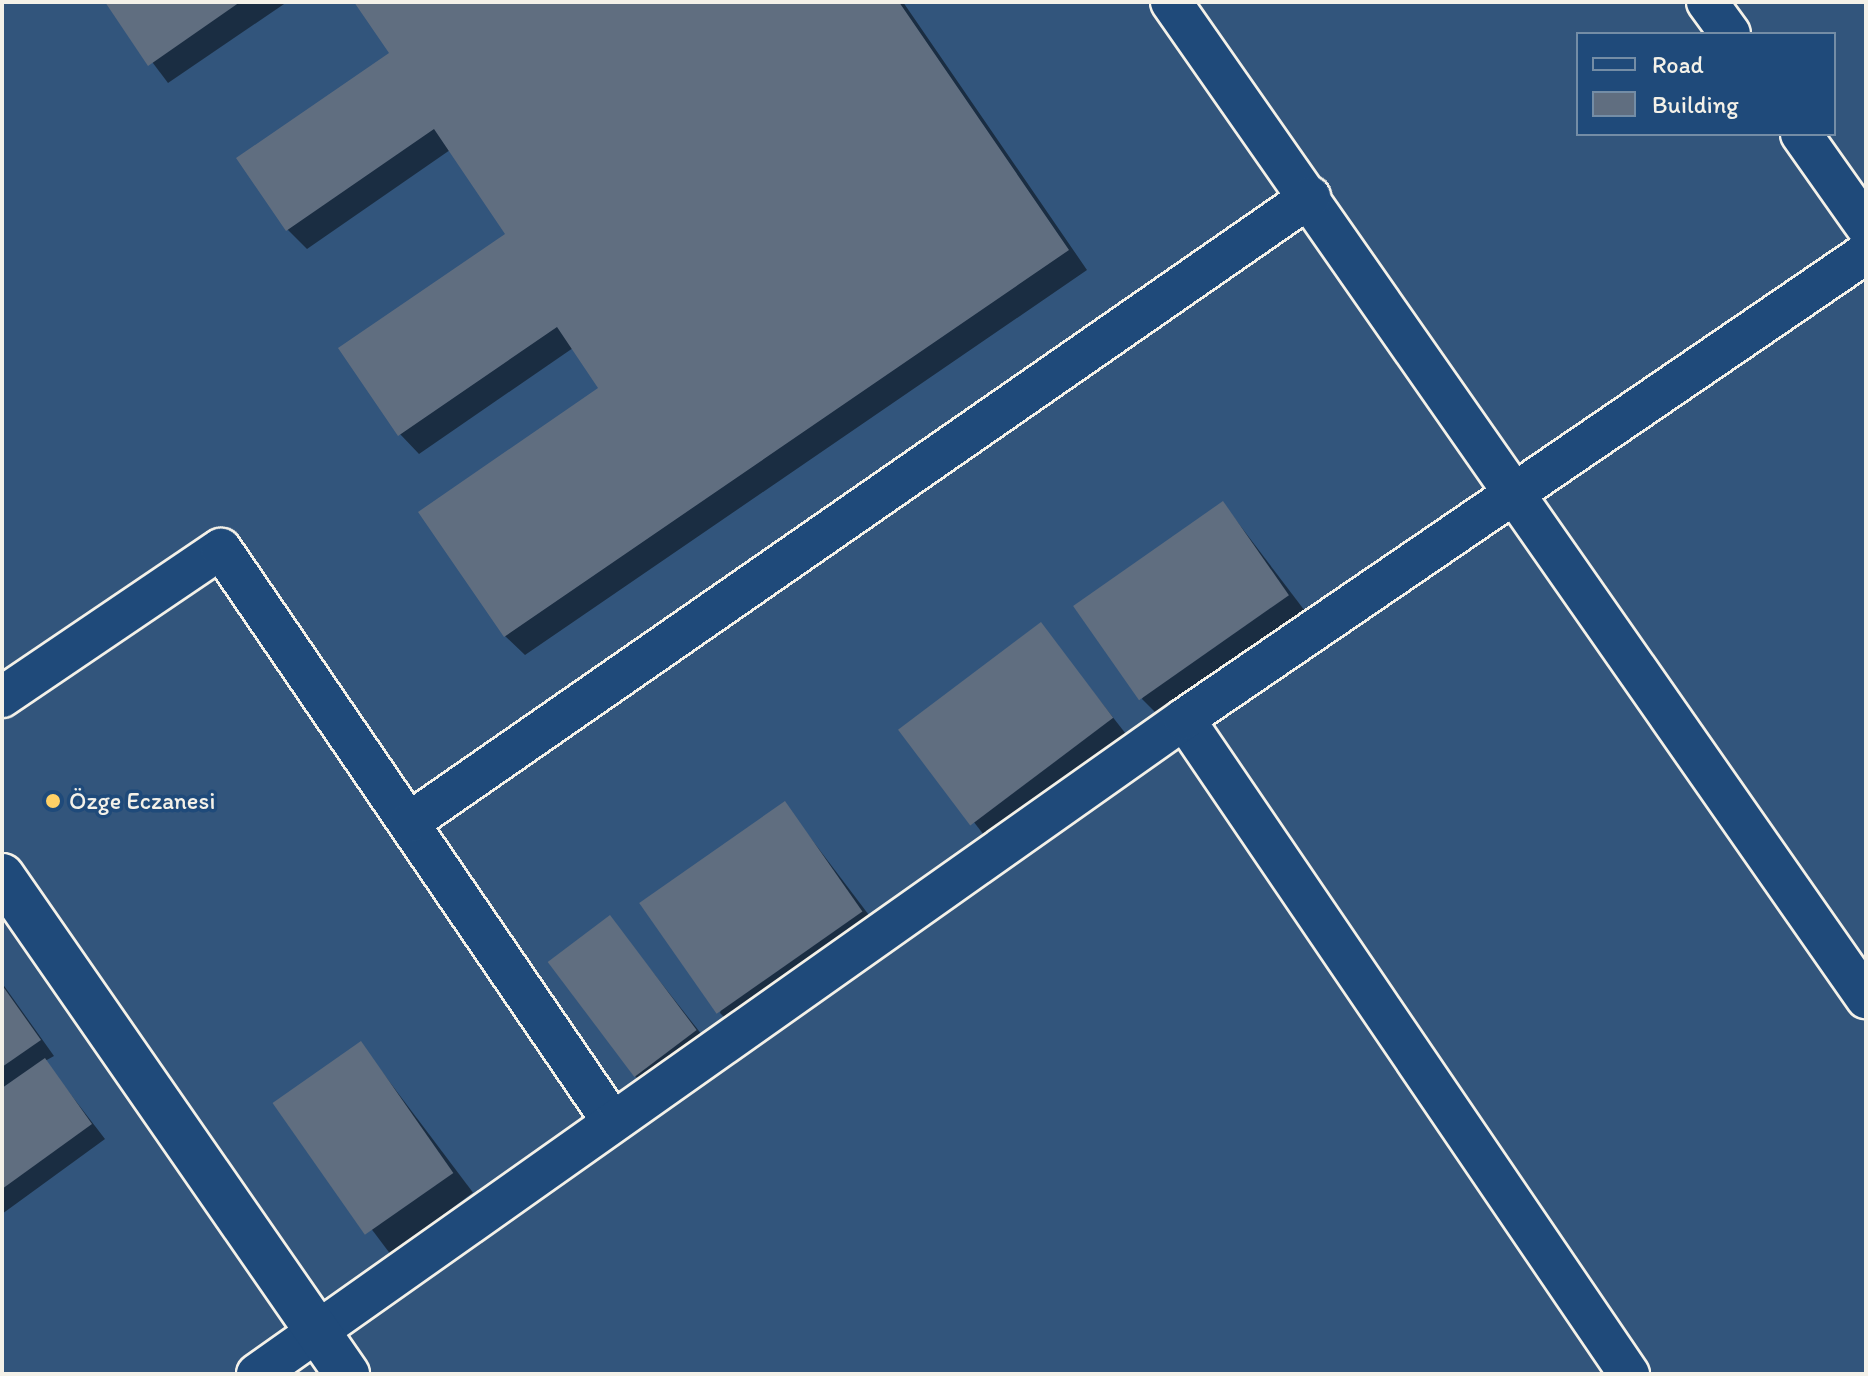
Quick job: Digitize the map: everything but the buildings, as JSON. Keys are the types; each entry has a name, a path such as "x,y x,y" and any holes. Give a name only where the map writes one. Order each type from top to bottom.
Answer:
{"main road":[{"path":"2,876 347,1374"}],"street":[{"path":"1171,2 1518,490 1866,998"},
{"path":"1707,2 1729,32"},
{"path":"1802,136 1866,226"},
{"path":"410,822 1310,197"},
{"path":"257,1374 1184,719 1866,253"},
{"path":"2,697 221,549 612,1121"},
{"path":"1184,719 1629,1374"}],"place":[{"name":"Özge Eczanesi","path":"53,801"}]}
